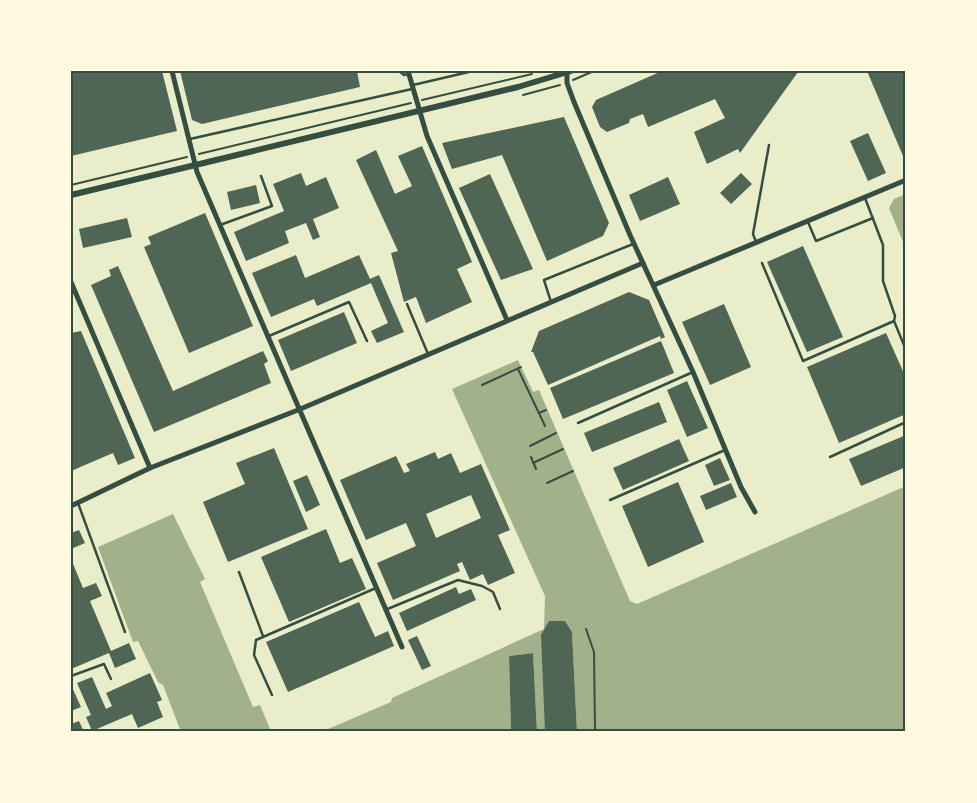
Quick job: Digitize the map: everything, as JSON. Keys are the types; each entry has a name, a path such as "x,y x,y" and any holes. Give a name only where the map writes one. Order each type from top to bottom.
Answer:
{"street":[{"path":"172,71 195,165 298,410 402,647"},
{"path":"71,195 568,72 567,83 574,102 634,243 693,372 741,487 755,512"},
{"path":"408,73 427,136 507,320"},
{"path":"654,285 906,180"},
{"path":"71,506 150,468 298,410 643,262"},
{"path":"71,282 150,468"}],"lane":[{"path":"399,71 404,75 408,73"},
{"path":"188,139 412,87 472,71"},
{"path":"757,243 753,234 768,145"},
{"path":"220,225 272,206 261,176"},
{"path":"865,198 883,245 883,281 895,316 894,321 906,350"},
{"path":"808,222 816,241 873,218"},
{"path":"551,302 544,280 634,243"},
{"path":"762,263 803,362 894,321"},
{"path":"268,336 349,302 367,341"},
{"path":"407,304 428,354"},
{"path":"578,423 693,372"},
{"path":"830,457 906,422"},
{"path":"610,500 725,450"},
{"path":"78,503 125,632"},
{"path":"239,572 263,636"},
{"path":"385,610 458,580 482,586 493,592 500,608"},
{"path":"272,695 254,655 254,642 263,636 376,588"},
{"path":"71,676 104,664 111,679"}],"path":[{"path":"71,185 534,73"},
{"path":"482,385 521,367"},
{"path":"518,369 545,426"},
{"path":"539,413 546,410"},
{"path":"530,446 556,433"},
{"path":"534,463 563,449"},
{"path":"531,457 536,470"},
{"path":"547,483 572,472"},
{"path":"586,629 594,652 595,730 593,732"}],"shaded area":[{"path":"906,194 906,249 889,208 894,199"},
{"path":"518,360 533,392 539,390 630,601 637,604 906,486 906,732 577,732 572,632 565,621 549,621 545,732 537,732 533,653 509,656 511,732 321,732 391,702 392,698 544,629 545,596 452,389"},
{"path":"173,514 205,579 200,582 253,707 260,705 271,731 181,732 163,685 158,682 138,641 133,642 98,547"}],"building":[{"path":"71,71 146,71 147,73 162,71 177,131 71,156"},
{"path":"180,71 357,71 360,87 202,124 192,120"},
{"path":"662,71 798,72 740,153 738,149 707,164 694,132 725,118 715,99 648,127 643,114 630,119 629,123 607,132 600,127 592,107 596,100"},
{"path":"867,71 906,71 906,163"},
{"path":"564,117 609,223 603,236 547,261 502,155 452,169 442,143"},
{"path":"868,133 886,173 868,181 850,141"},
{"path":"422,146 472,262 457,269 472,302 426,323 416,297 404,302 391,253 398,251 356,160 376,150 395,194 412,186 398,156"},
{"path":"301,173 306,186 326,177 339,208 313,219 320,237 313,240 306,223 285,231 289,243 246,261 234,232 284,211 273,184"},
{"path":"741,173 752,184 731,204 720,193"},
{"path":"490,174 533,269 501,280 459,188"},
{"path":"668,177 680,204 640,221 629,195"},
{"path":"256,185 260,203 231,210 227,192"},
{"path":"205,213 253,326 189,353 144,247 151,244 148,237"},
{"path":"127,218 132,237 83,248 79,229"},
{"path":"803,246 843,337 807,352 767,262"},
{"path":"296,255 305,278 359,255 370,279 379,275 404,332 377,343 371,331 388,323 371,283 317,306 314,299 271,317 252,273"},
{"path":"118,266 173,391 263,351 268,361 264,364 271,383 154,432 91,285 111,276 109,270"},
{"path":"629,292 649,300 665,337 661,339 660,336 548,385 533,352 531,352 539,331"},
{"path":"724,304 751,367 710,385 682,322"},
{"path":"344,312 357,343 291,371 278,340"},
{"path":"81,331 135,458 118,465 113,453 71,471 71,333"},
{"path":"886,333 906,378 906,414 839,443 807,367"},
{"path":"661,341 674,373 563,419 550,388"},
{"path":"687,381 708,428 687,437 667,390"},
{"path":"659,402 667,422 592,452 584,433"},
{"path":"906,435 906,467 861,486 849,459"},
{"path":"679,439 689,461 623,490 613,468"},
{"path":"274,448 308,529 228,562 203,502 245,484 236,463"},
{"path":"435,452 438,459 451,453 460,473 481,464 510,530 498,535 515,573 488,585 483,574 470,580 462,562 457,564 460,571 393,600 377,563 416,546 406,523 366,540 340,480 396,456 404,473 410,471 406,464","holes":["471,495 481,518 436,538 426,514"]},
{"path":"720,458 730,480 714,486 705,465"},
{"path":"307,475 320,505 306,512 293,481"},
{"path":"678,482 704,542 648,567 622,506"},
{"path":"731,483 737,497 706,510 700,496"},
{"path":"326,529 340,563 352,558 366,589 289,622 261,557"},
{"path":"79,530 85,543 71,549 71,533"},
{"path":"71,559 83,588 96,583 102,596 90,601 111,651 129,643 136,659 115,668 109,653 71,669"},
{"path":"456,587 459,594 471,589 476,600 407,631 399,613"},
{"path":"359,602 375,637 388,631 394,646 288,692 266,642"},
{"path":"549,621 565,621 572,632 577,732 545,732 541,635"},
{"path":"417,636 431,666 422,670 408,640"},
{"path":"533,653 537,732 511,732 509,656"},
{"path":"150,673 162,700 157,702 163,717 138,728 132,714 92,731 86,717 91,715 77,683 92,677 106,709 112,706 106,693"},
{"path":"71,685 81,707 71,711"},
{"path":"79,721 84,732 71,732 71,724"}]}
